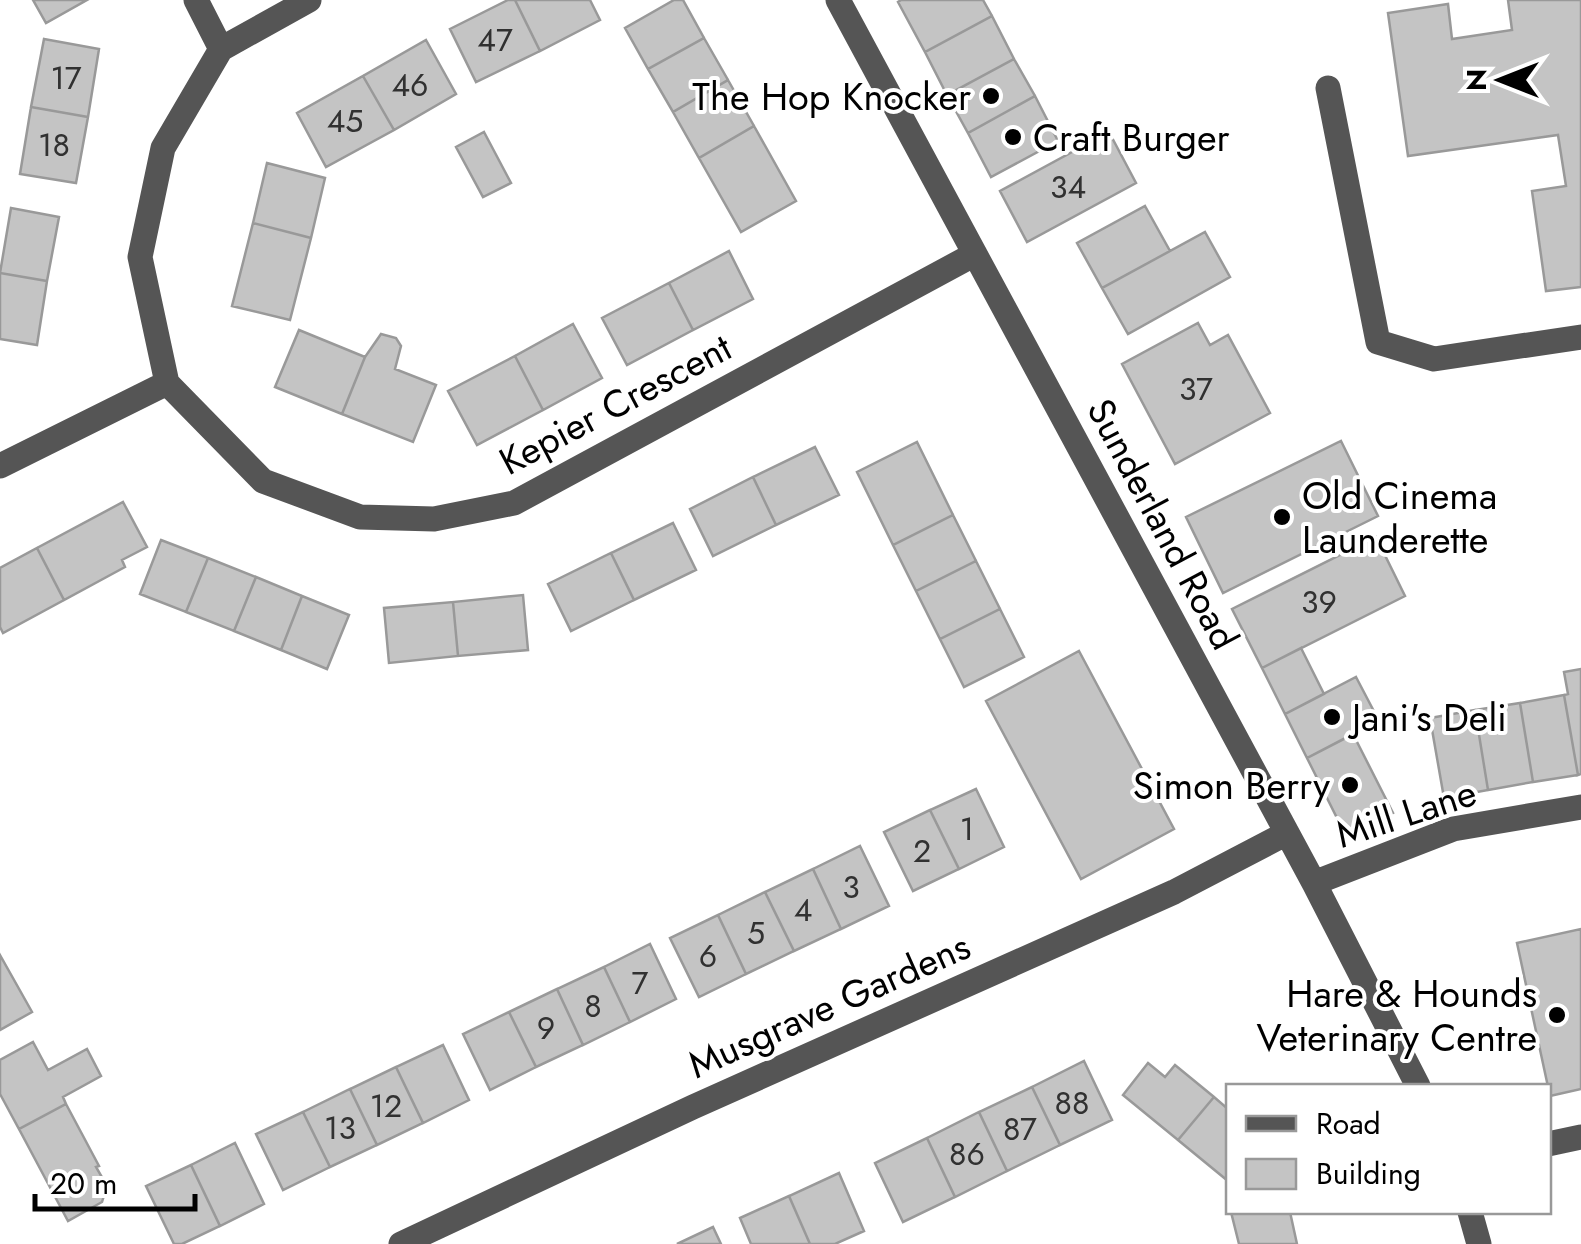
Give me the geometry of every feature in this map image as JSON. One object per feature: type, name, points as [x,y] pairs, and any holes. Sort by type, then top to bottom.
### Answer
[{"type":"street","points":[[196,0],[220,49]]},
{"type":"street","points":[[0,466],[167,382],[140,256],[163,148],[220,49],[309,0]]},
{"type":"street","name":"Sunderland Road","points":[[838,0],[1287,833],[1417,1084]]},
{"type":"street","points":[[1328,88],[1378,342],[1434,359],[1581,337]]},
{"type":"street","name":"Kepier Crescent","points":[[167,382],[263,480],[360,517],[434,520],[514,504],[975,254]]},
{"type":"street","name":"Mill Lane","points":[[1314,884],[1453,829],[1581,807]]},
{"type":"street","name":"Musgrave Gardens","points":[[401,1244],[693,1107],[1174,892],[1287,833]]},
{"type":"street","points":[[1551,1143],[1581,1137]]},
{"type":"street","points":[[1471,1214],[1479,1244]]},
{"type":"building","points":[[33,0],[87,0],[46,23]]},
{"type":"building","points":[[515,0],[540,51],[476,82],[450,29]]},
{"type":"building","points":[[515,0],[590,0],[600,20],[540,51]]},
{"type":"building","points":[[674,0],[683,0],[704,38],[648,69],[625,28]]},
{"type":"building","points":[[983,0],[992,16],[925,52],[898,2]]},
{"type":"building","points":[[1508,0],[1581,0],[1581,287],[1546,291],[1532,191],[1566,186],[1558,135],[1408,156],[1388,13],[1448,4],[1452,39],[1512,30]]},
{"type":"building","points":[[992,16],[1014,59],[947,95],[925,52]]},
{"type":"building","points":[[704,38],[728,80],[673,112],[648,69]]},
{"type":"building","points":[[44,39],[99,49],[88,117],[31,107]]},
{"type":"building","points":[[426,40],[456,94],[394,130],[363,76]]},
{"type":"building","name":"The Hop Knocker","points":[[1014,59],[1035,96],[968,133],[947,95]]},
{"type":"building","points":[[363,76],[394,130],[326,167],[297,113]]},
{"type":"building","points":[[728,80],[754,126],[699,158],[673,112]]},
{"type":"building","name":"Craft Burger","points":[[1035,96],[1058,141],[991,177],[968,133]]},
{"type":"building","points":[[31,107],[88,117],[76,183],[20,174]]},
{"type":"building","points":[[754,126],[796,201],[741,232],[699,158]]},
{"type":"building","points":[[484,132],[511,183],[483,197],[456,147]]},
{"type":"building","points":[[1109,132],[1136,183],[1027,242],[1000,191]]},
{"type":"building","points":[[267,163],[325,178],[311,238],[253,223]]},
{"type":"building","points":[[1145,206],[1170,251],[1102,288],[1077,243]]},
{"type":"building","points":[[11,208],[59,217],[47,281],[0,273]]},
{"type":"building","points":[[253,223],[311,238],[290,320],[232,306]]},
{"type":"building","points":[[1205,232],[1230,277],[1128,334],[1102,288]]},
{"type":"building","points":[[729,251],[753,299],[693,330],[669,283]]},
{"type":"building","points":[[0,273],[47,281],[37,345],[0,339]]},
{"type":"building","points":[[669,283],[693,330],[627,365],[602,318]]},
{"type":"building","points":[[1198,323],[1210,345],[1228,335],[1270,413],[1175,464],[1122,364]]},
{"type":"building","points":[[573,324],[602,378],[543,410],[515,356]]},
{"type":"building","points":[[299,330],[365,357],[342,414],[275,387]]},
{"type":"building","points":[[381,334],[396,338],[401,346],[395,369],[436,385],[413,442],[342,414],[365,357]]},
{"type":"building","points":[[515,356],[543,410],[477,445],[448,391]]},
{"type":"building","name":"Old Cinema Launderette","points":[[1341,441],[1378,516],[1223,593],[1186,517]]},
{"type":"building","points":[[917,442],[953,515],[893,545],[857,472]]},
{"type":"building","points":[[815,447],[839,495],[776,525],[753,477]]},
{"type":"building","points":[[753,477],[776,525],[713,556],[690,509]]},
{"type":"building","points":[[123,502],[147,547],[122,560],[125,567],[64,600],[37,548]]},
{"type":"building","points":[[953,515],[976,561],[916,591],[893,545]]},
{"type":"building","points":[[673,523],[696,570],[634,600],[611,553]]},
{"type":"building","points":[[1376,537],[1405,596],[1262,668],[1232,609]]},
{"type":"building","points":[[161,540],[208,558],[186,612],[140,594]]},
{"type":"building","points":[[37,548],[64,600],[3,633],[0,568]]},
{"type":"building","points":[[611,553],[634,600],[571,631],[548,584]]},
{"type":"building","points":[[208,558],[256,577],[234,631],[186,612]]},
{"type":"building","points":[[976,561],[1000,609],[940,639],[916,591]]},
{"type":"building","points":[[256,577],[302,596],[281,650],[234,631]]},
{"type":"building","points":[[523,595],[528,650],[458,656],[453,602]]},
{"type":"building","points":[[302,596],[349,615],[327,669],[281,650]]},
{"type":"building","points":[[453,602],[458,656],[389,663],[384,608]]},
{"type":"building","points":[[1000,609],[1024,657],[964,687],[940,639]]},
{"type":"building","points":[[1301,648],[1324,694],[1285,714],[1262,668]]},
{"type":"building","points":[[1079,651],[1174,829],[1081,879],[986,701]]},
{"type":"building","points":[[1581,669],[1578,775],[1564,695],[1568,694],[1564,672]]},
{"type":"building","name":"Jani's Deli","points":[[1356,677],[1379,721],[1307,758],[1285,714]]},
{"type":"building","points":[[1564,695],[1578,775],[1533,782],[1520,703]]},
{"type":"building","points":[[1520,703],[1533,782],[1488,790],[1475,710]]},
{"type":"building","points":[[1475,710],[1488,790],[1444,798],[1430,718]]},
{"type":"building","name":"Simon Berry","points":[[1353,734],[1393,813],[1346,836],[1307,758]]},
{"type":"building","points":[[976,789],[1004,847],[959,869],[930,810]]},
{"type":"building","points":[[930,810],[959,869],[913,891],[884,832]]},
{"type":"building","points":[[860,846],[889,906],[841,929],[813,869]]},
{"type":"building","points":[[813,869],[841,929],[794,951],[765,892]]},
{"type":"building","points":[[765,892],[794,951],[746,974],[718,915]]},
{"type":"building","points":[[718,915],[746,974],[699,997],[670,938]]},
{"type":"building","name":"Hare & Hounds Veterinary Centre","points":[[1581,929],[1581,1089],[1551,1096],[1517,943]]},
{"type":"building","points":[[650,944],[676,999],[630,1022],[604,967]]},
{"type":"building","points":[[0,955],[32,1012],[0,1030]]},
{"type":"building","points":[[604,967],[630,1022],[583,1045],[557,989]]},
{"type":"building","points":[[557,989],[583,1045],[536,1067],[509,1012]]},
{"type":"building","points":[[509,1012],[536,1067],[490,1090],[463,1034]]},
{"type":"building","points":[[33,1042],[48,1070],[87,1049],[101,1076],[63,1097],[66,1104],[19,1129],[0,1094],[0,1060]]},
{"type":"building","points":[[443,1045],[469,1100],[423,1123],[396,1067]]},
{"type":"building","points":[[1084,1061],[1112,1120],[1060,1145],[1032,1087]]},
{"type":"building","points":[[1148,1063],[1165,1077],[1175,1065],[1214,1097],[1178,1140],[1123,1095]]},
{"type":"building","points":[[396,1067],[423,1123],[377,1145],[350,1089]]},
{"type":"building","points":[[1032,1087],[1060,1145],[1007,1171],[979,1112]]},
{"type":"building","points":[[350,1089],[377,1145],[330,1167],[303,1112]]},
{"type":"building","points":[[1214,1097],[1226,1107],[1226,1179],[1178,1140]]},
{"type":"building","points":[[66,1104],[107,1186],[102,1202],[68,1221],[19,1129]]},
{"type":"building","points":[[303,1112],[330,1167],[283,1190],[256,1134]]},
{"type":"building","points":[[979,1112],[1007,1171],[955,1197],[927,1138]]},
{"type":"building","points":[[927,1138],[955,1197],[903,1222],[875,1163]]},
{"type":"building","points":[[235,1143],[264,1204],[220,1226],[191,1165]]},
{"type":"building","points":[[191,1165],[220,1226],[174,1244],[146,1186]]},
{"type":"building","points":[[839,1173],[864,1231],[835,1244],[810,1244],[789,1196]]},
{"type":"building","points":[[789,1196],[810,1244],[751,1244],[740,1218]]},
{"type":"building","points":[[1232,1214],[1290,1214],[1297,1244],[1239,1244]]},
{"type":"building","points":[[713,1227],[721,1244],[677,1244]]},
{"type":"place","name":"The Hop Knocker","points":[[991,96]]},
{"type":"place","name":"Craft Burger","points":[[1013,137]]},
{"type":"place","name":"Old Cinema Launderette","points":[[1282,517]]},
{"type":"place","name":"Jani's Deli","points":[[1332,717]]},
{"type":"place","name":"Simon Berry","points":[[1350,785]]},
{"type":"place","name":"Hare & Hounds Veterinary Centre","points":[[1557,1015]]}]
